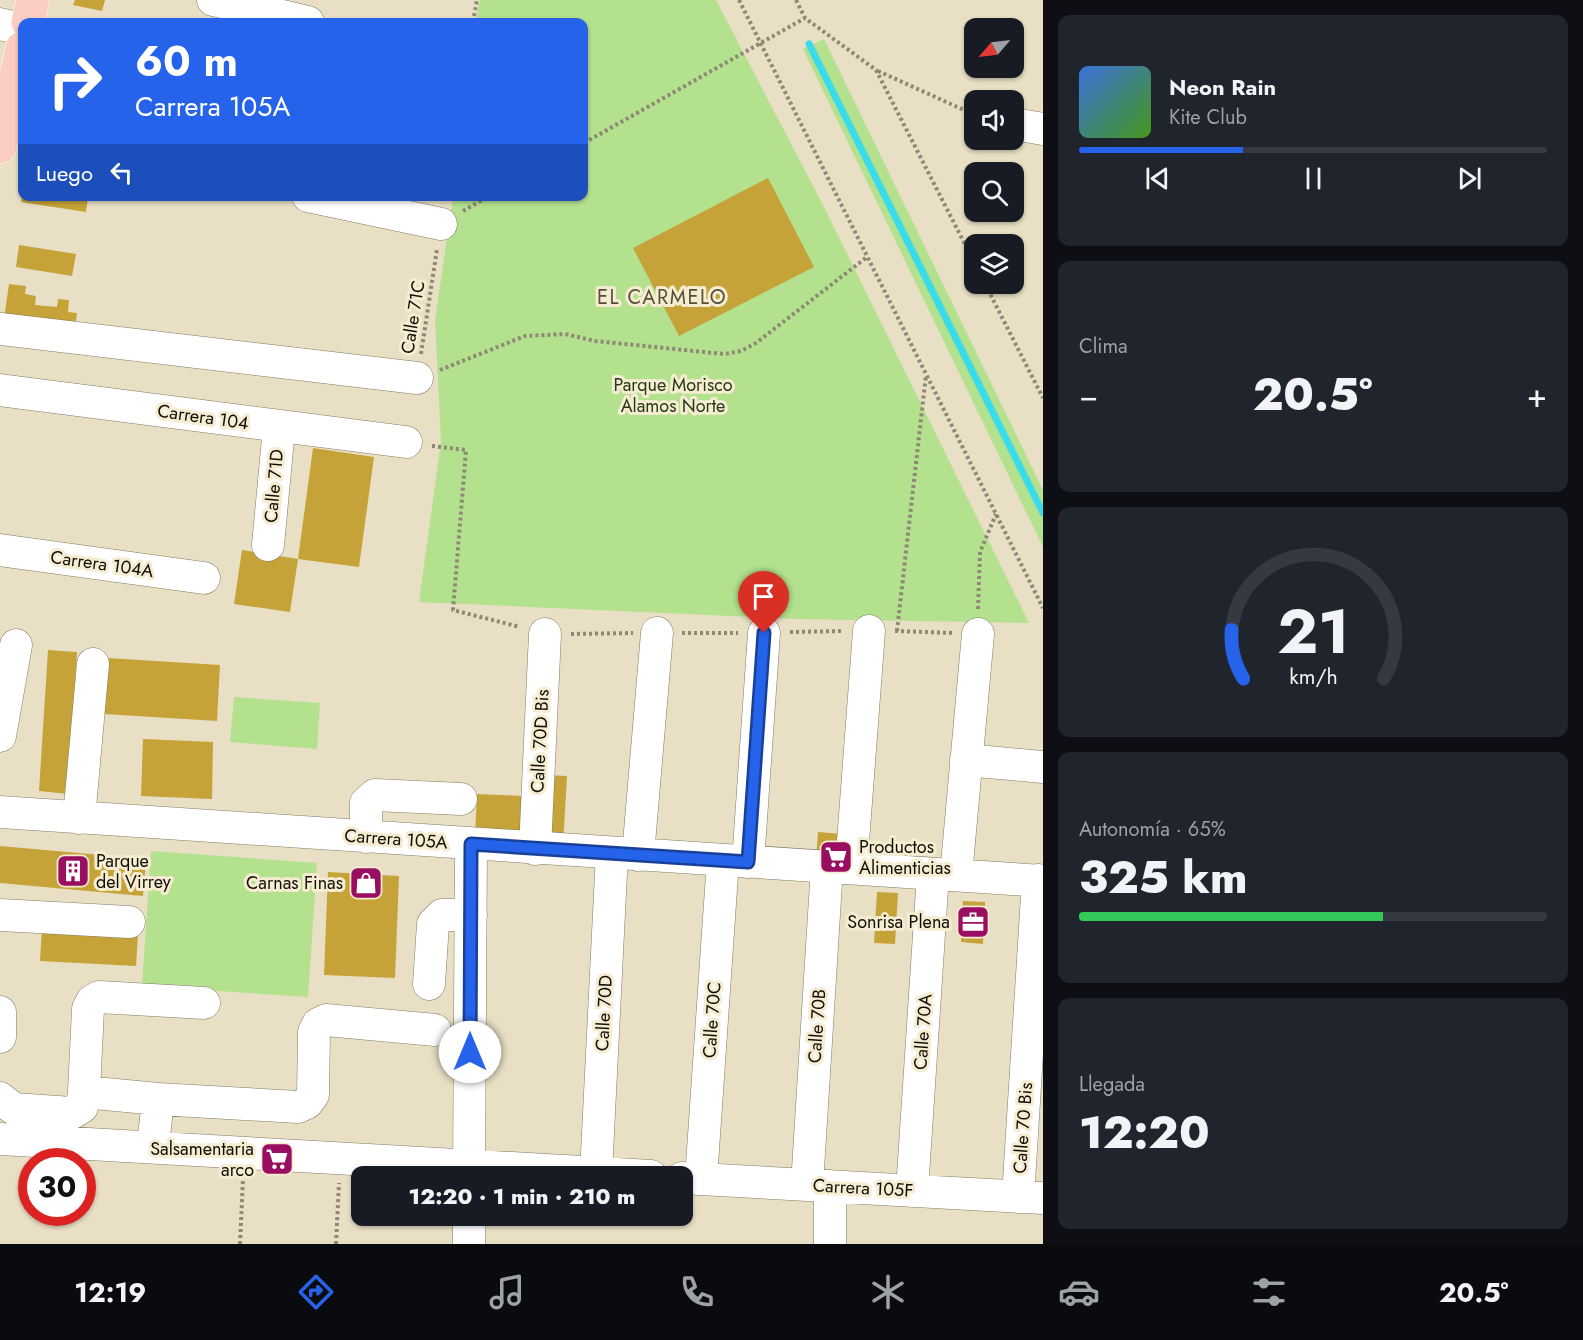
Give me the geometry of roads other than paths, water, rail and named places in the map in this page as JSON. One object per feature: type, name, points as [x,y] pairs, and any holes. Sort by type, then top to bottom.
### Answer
[{"type":"main road","points":[[29,18],[33,0]]},
{"type":"main road","points":[[8,140],[18,74]]},
{"type":"street","points":[[213,0],[291,18]]},
{"type":"street","points":[[0,24],[18,29]]},
{"type":"street","points":[[1024,126],[1043,129]]},
{"type":"street","points":[[332,201],[441,224]]},
{"type":"street","points":[[0,329],[417,378]]},
{"type":"street","name":"Carrera 104","points":[[0,390],[279,428],[406,442]]},
{"type":"street","name":"Calle 71D","points":[[268,545],[279,428]]},
{"type":"street","name":"Carrera 104A","points":[[0,549],[204,578]]},
{"type":"street","name":"Calle 70B","points":[[830,1244],[818,1186],[839,868],[883,631]]},
{"type":"street","name":"Calle 70D","points":[[597,1166],[625,854],[657,633]]},
{"type":"street","name":"Calle 70C","points":[[693,1171],[764,633]]},
{"type":"street","name":"Calle 70D Bis","points":[[536,849],[545,634]]},
{"type":"street","name":"Calle 70A","points":[[912,1191],[945,874],[966,760],[978,634]]},
{"type":"street","points":[[0,736],[16,645]]},
{"type":"street","points":[[79,818],[93,664]]},
{"type":"street","points":[[966,760],[1043,767]]},
{"type":"street","points":[[366,837],[366,803],[375,795],[461,799]]},
{"type":"street","name":"Carrera 105A","points":[[0,812],[536,849],[1040,880]]},
{"type":"street","points":[[469,1166],[471,844]]},
{"type":"street","name":"Calle 70 Bis","points":[[1031,1198],[1040,880]]},
{"type":"street","points":[[0,915],[129,922]]},
{"type":"street","points":[[429,984],[433,924],[442,915],[471,915]]},
{"type":"street","points":[[0,1098],[14,1109],[72,1113],[82,1107],[88,1009],[92,1001],[99,997],[204,1003]]},
{"type":"street","points":[[0,1012],[0,1037]]},
{"type":"street","points":[[84,1092],[158,1099],[298,1107],[307,1103],[313,1095],[314,1032],[318,1024],[326,1020],[435,1030]]},
{"type":"street","points":[[153,1148],[158,1099]]},
{"type":"street","points":[[0,1139],[341,1158],[420,1166]]},
{"type":"street","name":"Carrera 105F","points":[[693,1178],[1031,1198]]},
{"type":"street","points":[[469,1226],[469,1244]]},
{"type":"waterway","points":[[809,44],[1043,513]]},
{"type":"place","name":"Productos Alimenticias","points":[[836,857]]},
{"type":"place","name":"Parque del Virrey","points":[[73,871]]},
{"type":"place","name":"Carnas Finas","points":[[366,883]]},
{"type":"place","name":"Sonrisa Plena","points":[[973,922]]},
{"type":"place","name":"Salsamentaria arco","points":[[277,1159]]},
{"type":"district","name":"EL CARMELO","points":[[662,297]]},
{"type":"park label","name":"Parque Morisco Alamos Norte","points":[[673,395]]}]
